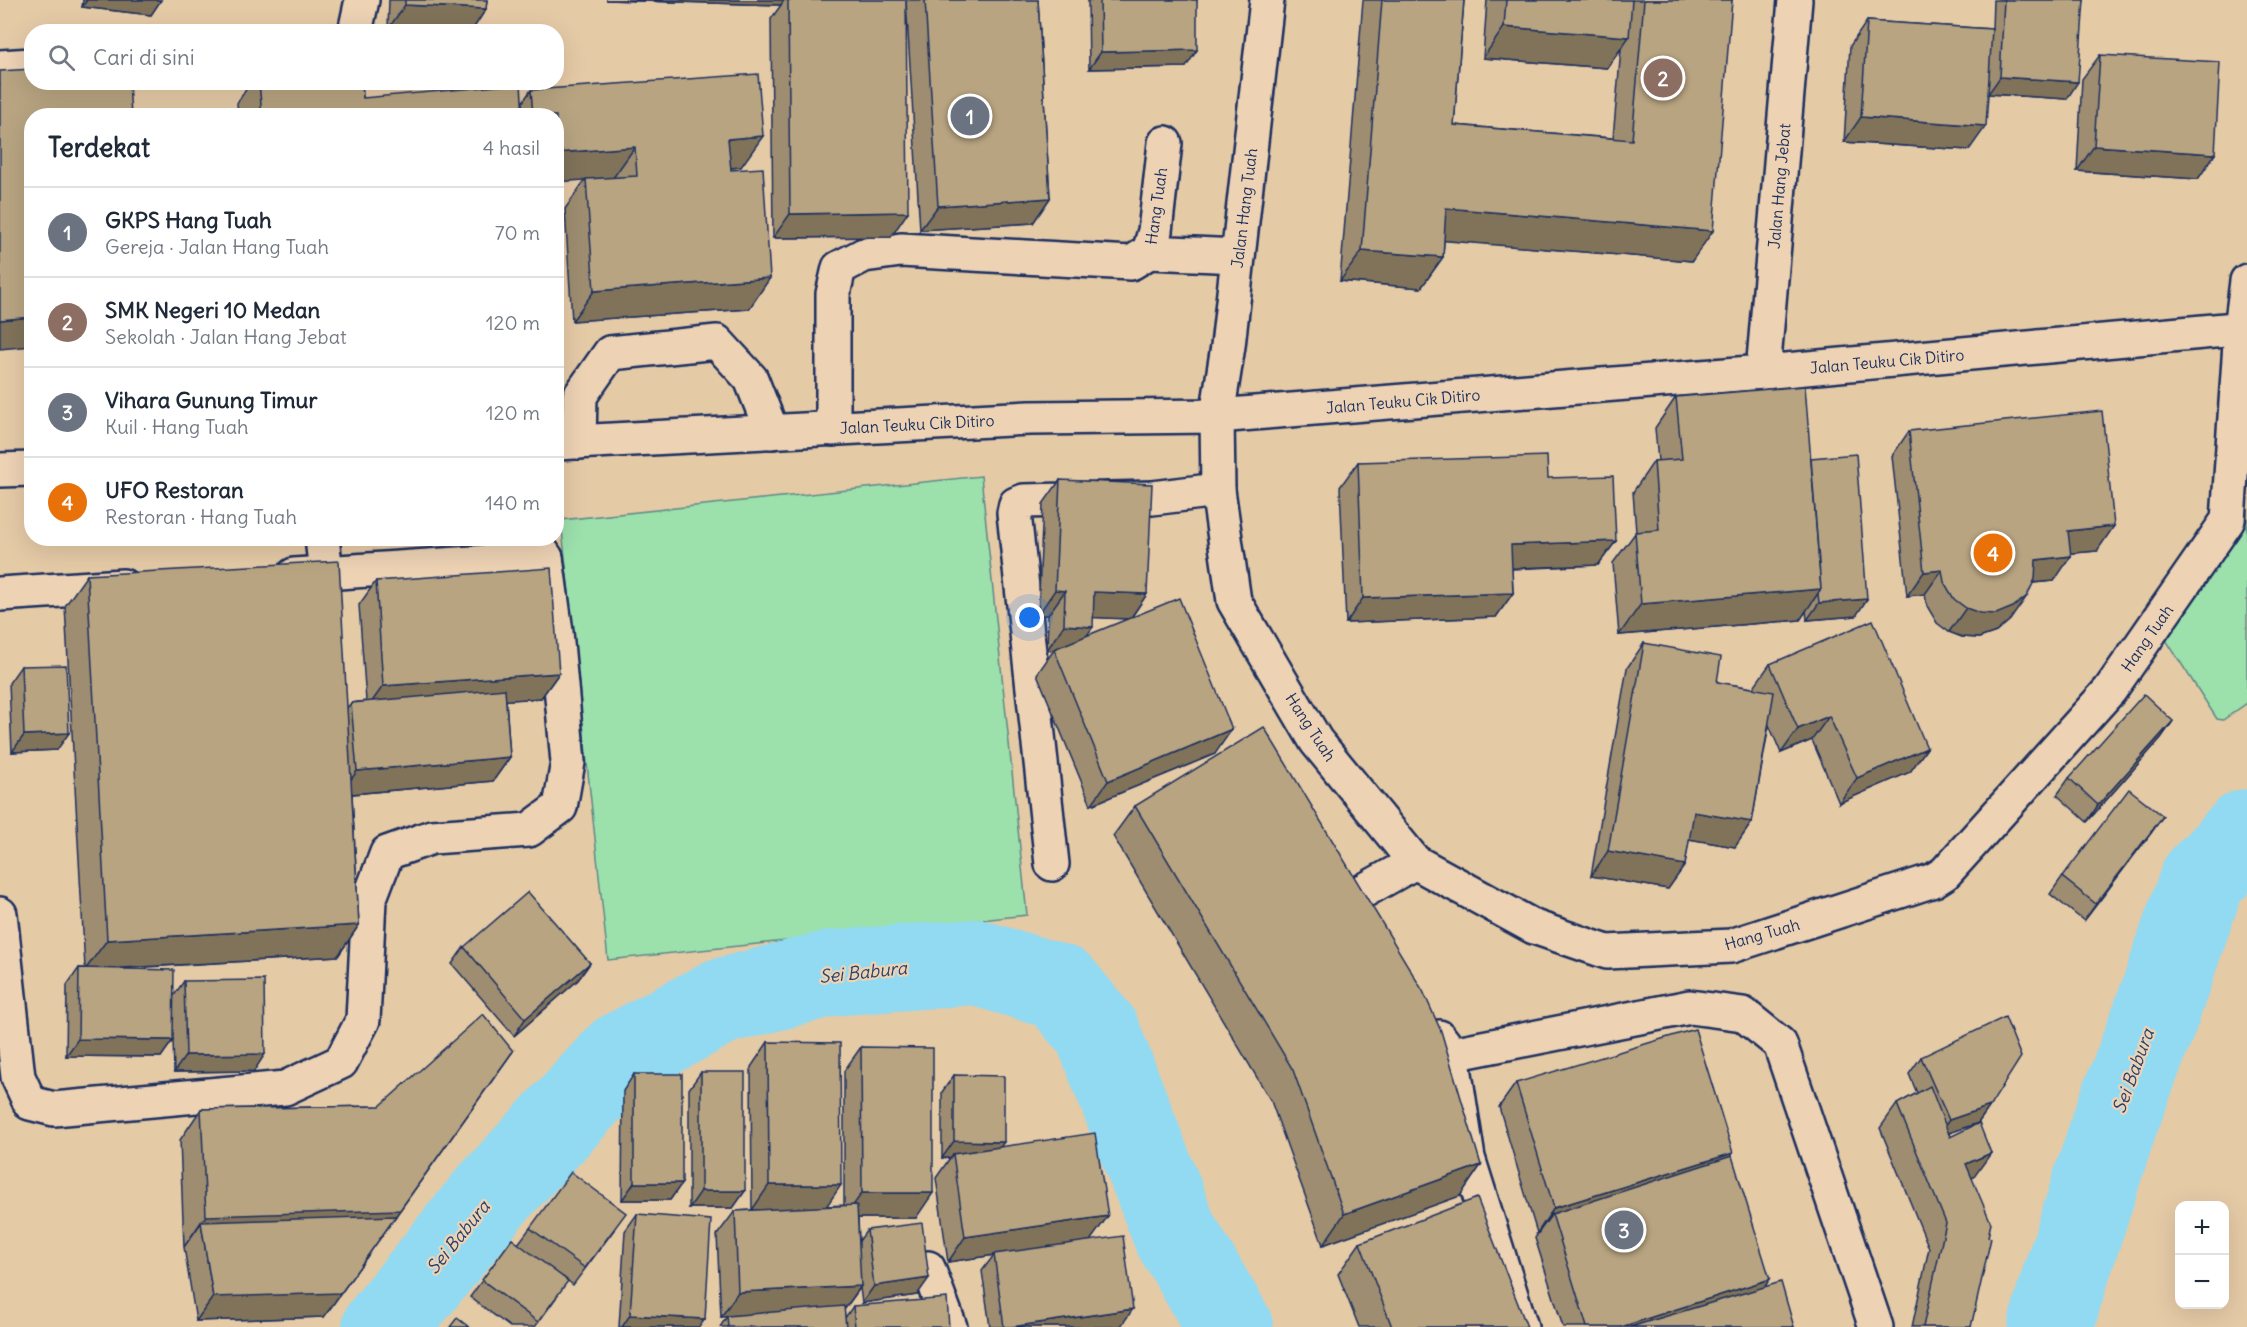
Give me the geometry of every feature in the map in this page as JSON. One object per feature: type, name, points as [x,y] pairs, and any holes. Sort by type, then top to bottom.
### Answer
[{"type":"street","points":[[357,24],[362,0]]},
{"type":"street","name":"Jalan Hang Tuah","points":[[1217,416],[1267,0]]},
{"type":"street","name":"Jalan Hang Jebat","points":[[1763,372],[1795,0]]},
{"type":"street","points":[[0,67],[24,66]]},
{"type":"street","name":"Hang Tuah","points":[[1165,143],[1155,231],[1149,252],[1238,256]]},
{"type":"street","points":[[832,429],[832,294],[839,268],[864,255],[901,250],[1131,263],[1149,252]]},
{"type":"street","name":"Hang Tuah","points":[[1217,416],[1218,490],[1234,601],[1316,741],[1415,862],[1534,927],[1607,952],[1731,946],[1934,880],[1945,873],[2110,690],[2222,530],[2230,510],[2247,281]]},
{"type":"street","name":"Jalan Teuku Cik Ditiro","points":[[568,442],[1029,418],[1217,416],[1763,372],[2244,328]]},
{"type":"street","points":[[568,442],[580,396],[610,353],[717,342],[751,380],[772,432]]},
{"type":"street","points":[[0,470],[24,469]]},
{"type":"street","points":[[1052,864],[1014,513],[1016,504],[1024,501],[1152,498],[1218,490]]},
{"type":"street","points":[[323,546],[326,573]]},
{"type":"street","points":[[0,914],[18,1077],[30,1103],[54,1109],[285,1088],[341,1062],[363,1020],[369,900],[387,853],[432,837],[529,830],[560,807],[568,762],[556,632],[540,548],[326,573],[268,577]]},
{"type":"street","points":[[0,594],[151,584]]},
{"type":"street","points":[[1374,951],[1352,923],[1351,898],[1415,862]]},
{"type":"street","points":[[1452,1054],[1690,1006],[1743,1014],[1780,1044],[1875,1327]]},
{"type":"street","points":[[1424,1016],[1452,1054],[1468,1158],[1521,1327]]},
{"type":"street","points":[[928,1268],[950,1327]]},
{"type":"green space","points":[[2247,474],[2247,703],[2223,720],[2217,719],[2166,640]]},
{"type":"green space","points":[[981,476],[1027,915],[608,960],[564,546],[564,520]]},
{"type":"building","points":[[405,0],[487,0],[486,9],[405,5]]},
{"type":"building","points":[[788,0],[906,0],[908,212],[790,214]]},
{"type":"building","points":[[925,0],[1038,0],[1050,198],[938,206]]},
{"type":"building","points":[[1100,0],[1197,0],[1197,50],[1101,52]]},
{"type":"building","points":[[1382,0],[1464,0],[1454,125],[1632,140],[1644,0],[1732,0],[1713,231],[1446,208],[1443,257],[1362,251]]},
{"type":"building","points":[[1506,0],[1632,0],[1629,37],[1504,27]]},
{"type":"building","points":[[2004,0],[2084,0],[2078,82],[2000,77]]},
{"type":"building","points":[[1867,21],[1992,29],[1986,126],[1861,117]]},
{"type":"building","points":[[2100,55],[2220,62],[2215,154],[2094,146]]},
{"type":"building","points":[[24,70],[24,90],[129,90],[131,108],[24,108],[24,318],[0,320],[0,71]]},
{"type":"building","points":[[758,74],[763,136],[728,139],[731,170],[763,168],[770,278],[594,291],[586,179],[637,176],[635,147],[564,152],[564,108],[532,108],[531,90],[564,90],[564,88]]},
{"type":"building","points":[[260,90],[362,90],[363,98],[453,90],[521,90],[522,108],[261,108]]},
{"type":"building","points":[[1805,386],[1821,589],[1641,604],[1635,532],[1659,530],[1654,461],[1682,459],[1676,397]]},
{"type":"building","points":[[2102,411],[2114,526],[2068,531],[2071,556],[2036,560],[2035,579],[2027,596],[2013,607],[1996,614],[1980,613],[1966,608],[1954,599],[1944,582],[1942,570],[1924,572],[1909,431]]},
{"type":"building","points":[[1856,454],[1867,599],[1819,603],[1818,594],[1821,589],[1811,458]]},
{"type":"building","points":[[1547,456],[1548,478],[1613,476],[1616,541],[1511,545],[1513,593],[1363,598],[1358,462]]},
{"type":"building","points":[[1060,480],[1152,484],[1147,594],[1094,592],[1093,627],[1064,625],[1065,591],[1055,590]]},
{"type":"building","points":[[339,561],[359,925],[107,940],[87,575]]},
{"type":"building","points":[[551,568],[559,673],[383,686],[376,581]]},
{"type":"building","points":[[1179,598],[1232,729],[1108,781],[1054,649]]},
{"type":"building","points":[[1873,620],[1927,748],[1857,778],[1829,716],[1798,729],[1770,664]]},
{"type":"building","points":[[1644,643],[1721,657],[1717,682],[1774,692],[1752,822],[1694,812],[1685,865],[1608,851]]},
{"type":"building","points":[[66,665],[69,733],[24,735],[21,666]]},
{"type":"building","points":[[505,689],[510,757],[357,771],[351,703]]},
{"type":"building","points":[[2144,694],[2173,721],[2098,805],[2069,778]]},
{"type":"building","points":[[1264,727],[1423,991],[1441,1031],[1481,1165],[1344,1214],[1293,1070],[1135,806]]},
{"type":"building","points":[[2129,789],[2163,816],[2096,904],[2062,877]]},
{"type":"building","points":[[528,892],[590,963],[525,1019],[464,947]]},
{"type":"building","points":[[79,968],[174,970],[173,1040],[78,1039]]},
{"type":"building","points":[[264,980],[265,1054],[186,1055],[184,981]]},
{"type":"building","points":[[483,1014],[513,1051],[400,1210],[206,1216],[201,1109],[380,1106]]},
{"type":"building","points":[[2005,1017],[2021,1057],[1990,1106],[1949,1120],[1921,1057]]},
{"type":"building","points":[[1695,1029],[1733,1153],[1554,1208],[1516,1083]]},
{"type":"building","points":[[768,1042],[840,1043],[841,1185],[769,1185]]},
{"type":"building","points":[[861,1047],[933,1048],[933,1193],[862,1193]]},
{"type":"building","points":[[701,1072],[745,1072],[745,1191],[701,1191]]},
{"type":"building","points":[[634,1074],[682,1074],[682,1183],[634,1183]]},
{"type":"building","points":[[954,1075],[1004,1076],[1004,1142],[954,1141]]},
{"type":"building","points":[[1930,1086],[1950,1137],[1979,1123],[1991,1153],[1966,1164],[1991,1223],[1988,1237],[1991,1238],[1971,1327],[1923,1327],[1946,1223],[1897,1104]]},
{"type":"building","points":[[1095,1133],[1108,1216],[965,1237],[953,1154]]},
{"type":"building","points":[[1732,1156],[1770,1279],[1621,1327],[1587,1327],[1552,1214]]},
{"type":"building","points":[[571,1172],[626,1213],[585,1268],[530,1228]]},
{"type":"building","points":[[1477,1198],[1527,1327],[1392,1327],[1360,1243]]},
{"type":"building","points":[[857,1205],[861,1286],[738,1292],[735,1211]]},
{"type":"building","points":[[637,1214],[711,1220],[705,1319],[630,1315]]},
{"type":"building","points":[[396,1216],[341,1293],[213,1297],[201,1222]]},
{"type":"building","points":[[922,1223],[929,1278],[874,1286],[867,1230]]},
{"type":"building","points":[[1123,1236],[1133,1309],[1004,1327],[994,1254]]},
{"type":"building","points":[[512,1239],[568,1281],[538,1322],[482,1280]]},
{"type":"building","points":[[1781,1282],[1794,1327],[1630,1327]]},
{"type":"building","points":[[947,1298],[949,1327],[855,1327],[853,1306]]},
{"type":"building","points":[[844,1306],[846,1327],[728,1327],[727,1316]]},
{"type":"building","points":[[457,1318],[469,1327],[450,1327]]},
{"type":"waterway","name":"Sei Babura","points":[[2051,1327],[2114,1125],[2155,1017],[2202,880],[2247,832]]},
{"type":"waterway","name":"Sei Babura","points":[[385,1327],[489,1198],[621,1055],[722,1001],[832,973],[975,962],[1061,988],[1097,1032],[1175,1233],[1230,1327]]},
{"type":"place","name":"SMK Negeri 10 Medan","points":[[1663,78]]},
{"type":"place","name":"GKPS Hang Tuah","points":[[970,116]]},
{"type":"place","name":"UFO Restoran","points":[[1993,553]]},
{"type":"place","name":"Vihara Gunung Timur","points":[[1624,1230]]}]
